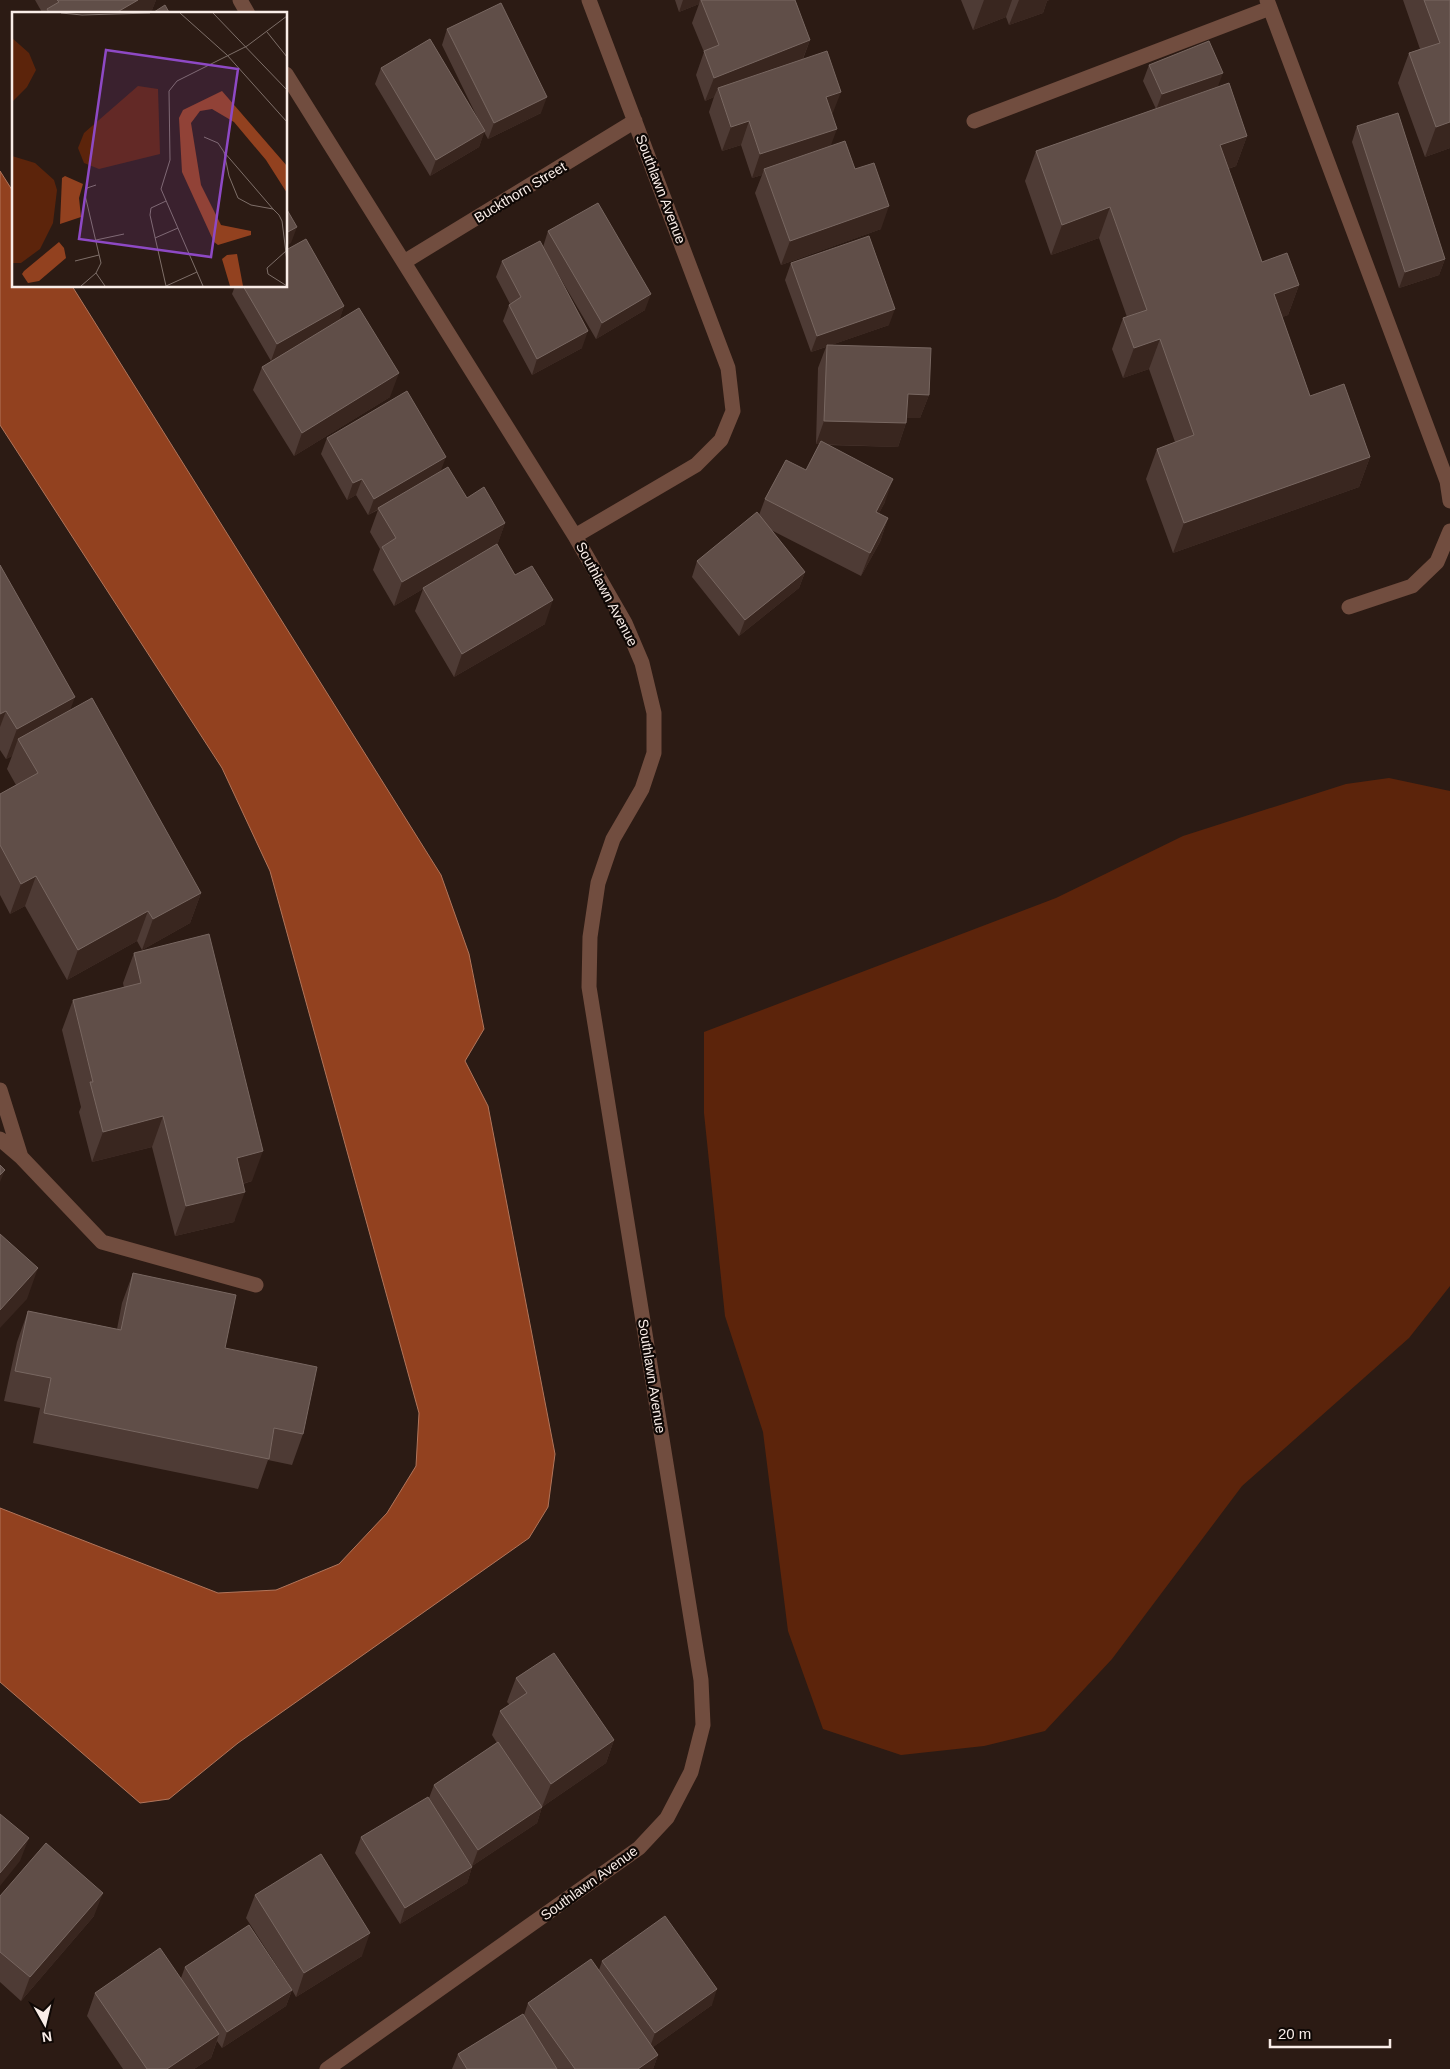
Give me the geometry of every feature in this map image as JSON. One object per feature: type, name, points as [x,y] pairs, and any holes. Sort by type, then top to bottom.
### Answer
[{"type":"street","points":[[240,0],[247,12]]},
{"type":"street","name":"Southlawn Avenue","points":[[575,536],[696,465],[721,440],[733,411],[728,368],[589,0]]},
{"type":"street","points":[[974,121],[1268,4],[1447,481],[1450,501]]},
{"type":"street","name":"Southlawn Avenue","points":[[288,77],[575,536],[625,623],[642,663],[654,713],[654,753],[642,789],[613,839],[598,883],[590,937],[589,987],[702,1680],[703,1725],[691,1772],[667,1818],[639,1848],[327,2069]]},
{"type":"street","name":"Buckthorn Street","points":[[404,262],[635,122]]},
{"type":"street","points":[[1349,608],[1412,586],[1437,562],[1450,531]]},
{"type":"street","points":[[0,1090],[21,1157]]},
{"type":"street","points":[[0,1139],[21,1157],[102,1242],[256,1285]]},
{"type":"shaded area","points":[[0,171],[12,190],[12,288],[73,288],[441,875],[469,954],[484,1029],[465,1061],[488,1106],[555,1454],[548,1507],[529,1538],[238,1743],[169,1799],[140,1803],[0,1682],[0,1508],[218,1593],[276,1590],[339,1564],[387,1513],[416,1466],[419,1413],[270,871],[222,768],[0,425]]},
{"type":"shaded area","points":[[1389,778],[1450,791],[1450,1286],[1409,1338],[1242,1486],[1112,1659],[1045,1731],[984,1746],[901,1755],[823,1729],[788,1631],[763,1432],[725,1316],[704,1113],[704,1032],[1056,898],[1183,836],[1346,784]]},
{"type":"building","points":[[57,0],[138,0],[117,12],[49,12],[47,9],[59,2]]},
{"type":"building","points":[[701,0],[795,0],[810,40],[714,78],[704,51],[719,45]]},
{"type":"building","points":[[1424,0],[1450,0],[1450,122],[1436,127],[1409,53],[1440,43]]},
{"type":"building","points":[[501,3],[547,97],[494,123],[447,29]]},
{"type":"building","points":[[165,5],[169,12],[154,12]]},
{"type":"building","points":[[430,39],[485,131],[436,160],[381,68]]},
{"type":"building","points":[[1209,41],[1223,73],[1162,94],[1149,65]]},
{"type":"building","points":[[827,51],[841,92],[826,97],[837,129],[760,154],[749,121],[731,127],[718,88]]},
{"type":"building","points":[[1229,83],[1247,136],[1220,145],[1262,262],[1287,253],[1299,285],[1274,294],[1310,396],[1344,384],[1370,457],[1184,523],[1157,449],[1194,435],[1160,339],[1134,348],[1123,318],[1147,310],[1110,207],[1062,225],[1036,151]]},
{"type":"building","points":[[1398,113],[1445,259],[1405,272],[1357,126]]},
{"type":"building","points":[[845,141],[855,169],[874,163],[889,206],[790,241],[764,169]]},
{"type":"building","points":[[598,203],[651,294],[602,323],[548,231]]},
{"type":"building","points":[[288,211],[297,227],[288,232]]},
{"type":"building","points":[[869,236],[895,309],[817,336],[791,263]]},
{"type":"building","points":[[306,239],[344,306],[277,344],[244,288],[288,288],[288,249]]},
{"type":"building","points":[[540,241],[588,331],[537,359],[509,305],[521,297],[502,261]]},
{"type":"building","points":[[359,308],[399,373],[302,433],[262,367]]},
{"type":"building","points":[[827,345],[931,348],[929,395],[908,394],[906,423],[824,421]]},
{"type":"building","points":[[407,391],[446,457],[374,499],[362,479],[353,483],[327,438]]},
{"type":"building","points":[[821,441],[893,479],[876,512],[888,518],[870,553],[765,499],[786,460],[806,470]]},
{"type":"building","points":[[448,467],[467,498],[484,487],[505,523],[402,582],[382,547],[396,538],[378,508]]},
{"type":"building","points":[[757,512],[805,572],[745,620],[697,561]]},
{"type":"building","points":[[497,544],[515,575],[532,566],[553,600],[462,654],[423,588]]},
{"type":"building","points":[[0,565],[75,697],[17,729],[6,711],[0,714]]},
{"type":"building","points":[[92,698],[201,893],[153,919],[148,911],[78,950],[36,876],[21,884],[0,845],[0,794],[38,773],[18,739]]},
{"type":"building","points":[[209,934],[263,1151],[237,1158],[245,1192],[186,1206],[163,1116],[103,1132],[90,1082],[93,1082],[73,1000],[141,983],[134,953]]},
{"type":"building","points":[[0,1165],[5,1170],[0,1175]]},
{"type":"building","points":[[0,1234],[38,1268],[0,1310]]},
{"type":"building","points":[[133,1273],[236,1295],[225,1348],[317,1367],[303,1434],[274,1428],[269,1459],[44,1413],[51,1378],[15,1371],[28,1311],[121,1330]]},
{"type":"building","points":[[554,1653],[614,1740],[551,1784],[500,1711],[527,1693],[516,1678]]},
{"type":"building","points":[[498,1742],[542,1807],[478,1850],[434,1785]]},
{"type":"building","points":[[428,1797],[472,1867],[405,1908],[361,1837]]},
{"type":"building","points":[[0,1814],[29,1838],[0,1873]]},
{"type":"building","points":[[46,1843],[103,1893],[30,1977],[0,1952],[0,1896]]},
{"type":"building","points":[[321,1854],[370,1933],[304,1973],[255,1895]]},
{"type":"building","points":[[665,1916],[717,1989],[655,2033],[602,1961]]},
{"type":"building","points":[[249,1925],[292,1990],[227,2032],[185,1967]]},
{"type":"building","points":[[160,1948],[219,2034],[167,2069],[147,2069],[95,1993]]},
{"type":"building","points":[[591,1959],[658,2055],[638,2069],[575,2069],[528,2003]]},
{"type":"building","points":[[523,2014],[557,2069],[467,2069],[458,2054]]}]
